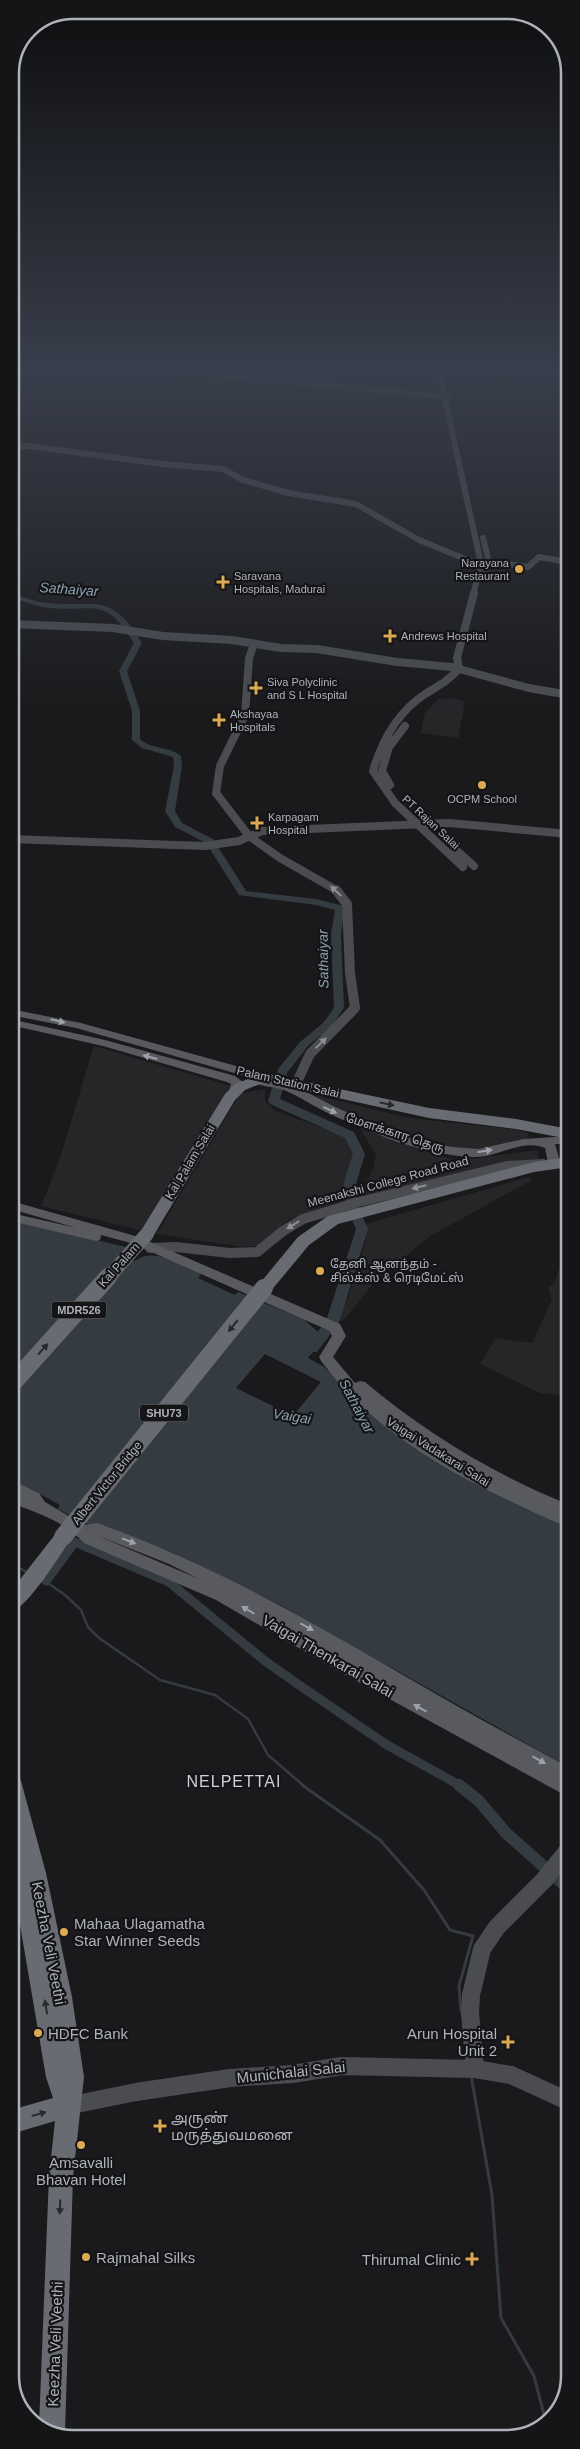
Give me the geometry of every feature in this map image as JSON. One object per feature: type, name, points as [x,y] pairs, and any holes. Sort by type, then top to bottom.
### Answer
[{"type":"highway","name":"Palam Station Salai","points":[[260,1079],[429,1114],[516,1124],[561,1132]]},
{"type":"highway","points":[[233,1085],[260,1079]]},
{"type":"highway","name":"Kal Palam Salai","points":[[148,1241],[233,1085]]},
{"type":"highway","name":"SHU73","points":[[343,1212],[534,1167],[561,1163]]},
{"type":"highway","name":"Albert Victor Bridge","points":[[19,1595],[264,1288],[305,1240],[322,1225],[343,1212]]},
{"type":"highway","name":"Kal Palam","points":[[19,1377],[148,1241]]},
{"type":"highway","name":"Keezha Veli Veethi","points":[[19,1812],[35,1873],[61,1997],[72,2077],[67,2106],[61,2176],[52,2426]]},
{"type":"highway","name":"Keezha Veli Veethi","points":[[19,1857],[58,2077],[67,2106]]},
{"type":"highway","name":"Munichalai Salai","points":[[19,2120],[67,2106]]},
{"type":"main road","name":"Palam Station Salai","points":[[19,1014],[77,1026],[260,1079]]},
{"type":"main road","name":"Palam Station Salai","points":[[19,1024],[105,1043],[233,1085]]},
{"type":"main road","name":"மேளக்கார தெரு","points":[[291,1084],[334,1112],[402,1137],[446,1150],[476,1153],[539,1141],[561,1140]]},
{"type":"main road","points":[[539,1141],[550,1146],[553,1158],[552,1165]]},
{"type":"main road","points":[[19,1207],[126,1238]]},
{"type":"main road","points":[[19,1219],[96,1237],[148,1241],[329,1325],[338,1336],[326,1356]]},
{"type":"main road","name":"Vaigai Vadakarai Salai","points":[[326,1356],[397,1415],[486,1474],[561,1508]]},
{"type":"main road","name":"Vaigai Vadakarai Salai","points":[[326,1356],[334,1370],[383,1419],[477,1480],[561,1517]]},
{"type":"main road","name":"Vaigai Thenkarai Salai","points":[[19,1490],[34,1497],[40,1507]]},
{"type":"main road","name":"Vaigai Thenkarai Salai","points":[[19,1502],[40,1507],[83,1531],[89,1539],[221,1595],[348,1668],[561,1785]]},
{"type":"main road","name":"Vaigai Thenkarai Salai","points":[[83,1531],[97,1528],[174,1559],[272,1608],[386,1672],[450,1711],[561,1772]]},
{"type":"street","points":[[248,481],[272,488],[356,504],[419,540],[468,560],[528,567],[539,557],[561,561]]},
{"type":"street","points":[[462,481],[485,563],[467,634],[462,669]]},
{"type":"street","points":[[19,624],[136,630],[163,636],[232,640],[317,650],[397,662],[462,669],[529,688],[561,694]]},
{"type":"street","points":[[254,644],[249,658],[249,681],[245,694],[245,715],[226,750],[220,766],[216,793],[249,836],[280,858],[315,876],[338,891],[347,904],[348,956],[355,1008],[310,1054],[291,1084]]},
{"type":"street","name":"PT Rajan Salai","points":[[462,669],[456,682],[425,700],[416,709],[397,734],[384,756],[382,771],[385,778],[421,824],[463,867]]},
{"type":"street","points":[[19,839],[204,846],[225,844],[262,831],[421,824],[462,824],[561,833]]},
{"type":"street","name":"PT Rajan Salai","points":[[421,824],[474,866]]},
{"type":"street","name":"Meenakshi College Road Road","points":[[148,1241],[176,1247],[230,1253],[257,1252],[283,1231],[303,1219],[343,1212]]},
{"type":"street","points":[[467,2070],[471,1995],[482,1949],[497,1927],[561,1859]]},
{"type":"street","name":"Munichalai Salai","points":[[67,2106],[145,2090],[230,2078],[292,2074],[342,2066],[467,2070],[511,2075],[561,2098]]},
{"type":"shaded area","points":[[454,698],[465,702],[458,738],[421,733],[425,713],[438,699]]},
{"type":"shaded area","points":[[94,1046],[231,1086],[147,1224],[160,1229],[240,1094],[265,1089],[265,1101],[276,1111],[347,1137],[355,1154],[345,1185],[344,1201],[290,1219],[257,1246],[236,1246],[156,1234],[41,1206],[59,1161]]},
{"type":"shaded area","points":[[303,1092],[409,1118],[518,1130],[528,1133],[529,1138],[491,1150],[452,1151],[352,1118]]},
{"type":"shaded area","points":[[360,1129],[457,1161],[537,1150],[539,1160],[358,1197],[373,1169],[376,1154]]},
{"type":"shaded area","points":[[529,1177],[532,1180],[432,1235],[378,1278],[343,1321],[337,1319],[347,1301],[365,1243],[367,1232],[365,1224]]},
{"type":"shaded area","points":[[561,1264],[561,1395],[540,1393],[480,1364],[496,1338],[532,1343],[552,1300],[548,1288],[555,1282]]},
{"type":"water","name":"Vaigai","points":[[19,1222],[126,1247],[120,1255],[135,1261],[151,1255],[168,1258],[201,1274],[198,1278],[235,1295],[238,1292],[303,1319],[325,1338],[308,1358],[323,1366],[381,1421],[477,1485],[561,1521],[561,1763],[280,1605],[171,1552],[97,1525],[93,1527],[58,1509],[60,1505],[31,1489],[19,1486]],"holes":[[[265,1354],[321,1382],[293,1416],[236,1388]]]},
{"type":"waterway","name":"Sathaiyar","points":[[19,598],[45,605],[103,606],[115,613],[132,633],[138,643],[123,671],[136,711],[136,740],[145,747],[177,756],[178,766],[170,811],[178,825],[210,841],[242,893],[316,902],[340,908],[336,934],[339,1008],[327,1025],[304,1044],[282,1072],[274,1101],[350,1135],[359,1154],[349,1185],[349,1199],[362,1229],[332,1323],[312,1348]]},
{"type":"waterway","points":[[46,1581],[75,1542],[169,1582],[265,1661],[302,1687],[387,1745],[461,1786]]},
{"type":"waterway","points":[[19,1568],[28,1573]]},
{"type":"waterway","points":[[42,1579],[65,1595],[81,1610],[88,1627],[99,1638],[160,1680],[215,1695],[248,1719],[268,1755],[304,1786]]},
{"type":"waterway","points":[[302,1785],[380,1840],[424,1890],[450,1930],[473,1936],[459,1986],[461,2011]]},
{"type":"waterway","points":[[459,1785],[479,1801],[506,1833],[561,1882]]},
{"type":"waterway","points":[[471,2075],[492,2195],[501,2318],[534,2376],[544,2416]]},
{"type":"place","name":"Narayana Restaurant","points":[[519,569]]},
{"type":"place","name":"Saravana Hospitals, Madurai","points":[[223,582]]},
{"type":"place","name":"Andrews Hospital","points":[[390,636]]},
{"type":"place","name":"Siva Polyclinic and S L Hospital","points":[[256,688]]},
{"type":"place","name":"Akshayaa Hospitals","points":[[219,720]]},
{"type":"place","name":"OCPM School","points":[[482,785]]},
{"type":"place","name":"Karpagam Hospital","points":[[257,823]]},
{"type":"place","name":"தேனி ஆனந்தம் - சில்க்ஸ் & ரெடிமேட்ஸ்","points":[[320,1271]]},
{"type":"place","name":"Mahaa Ulagamatha Star Winner Seeds","points":[[64,1932]]},
{"type":"place","name":"HDFC Bank","points":[[38,2033]]},
{"type":"place","name":"Arun Hospital Unit 2","points":[[508,2042]]},
{"type":"place","name":"அருண் மருத்துவமனை","points":[[160,2126]]},
{"type":"place","name":"Amsavalli Bhavan Hotel","points":[[81,2145]]},
{"type":"place","name":"Rajmahal Silks","points":[[86,2257]]},
{"type":"place","name":"Thirumal Clinic","points":[[472,2259]]},
{"type":"district","name":"NELPETTAI","points":[[234,1781]]}]
